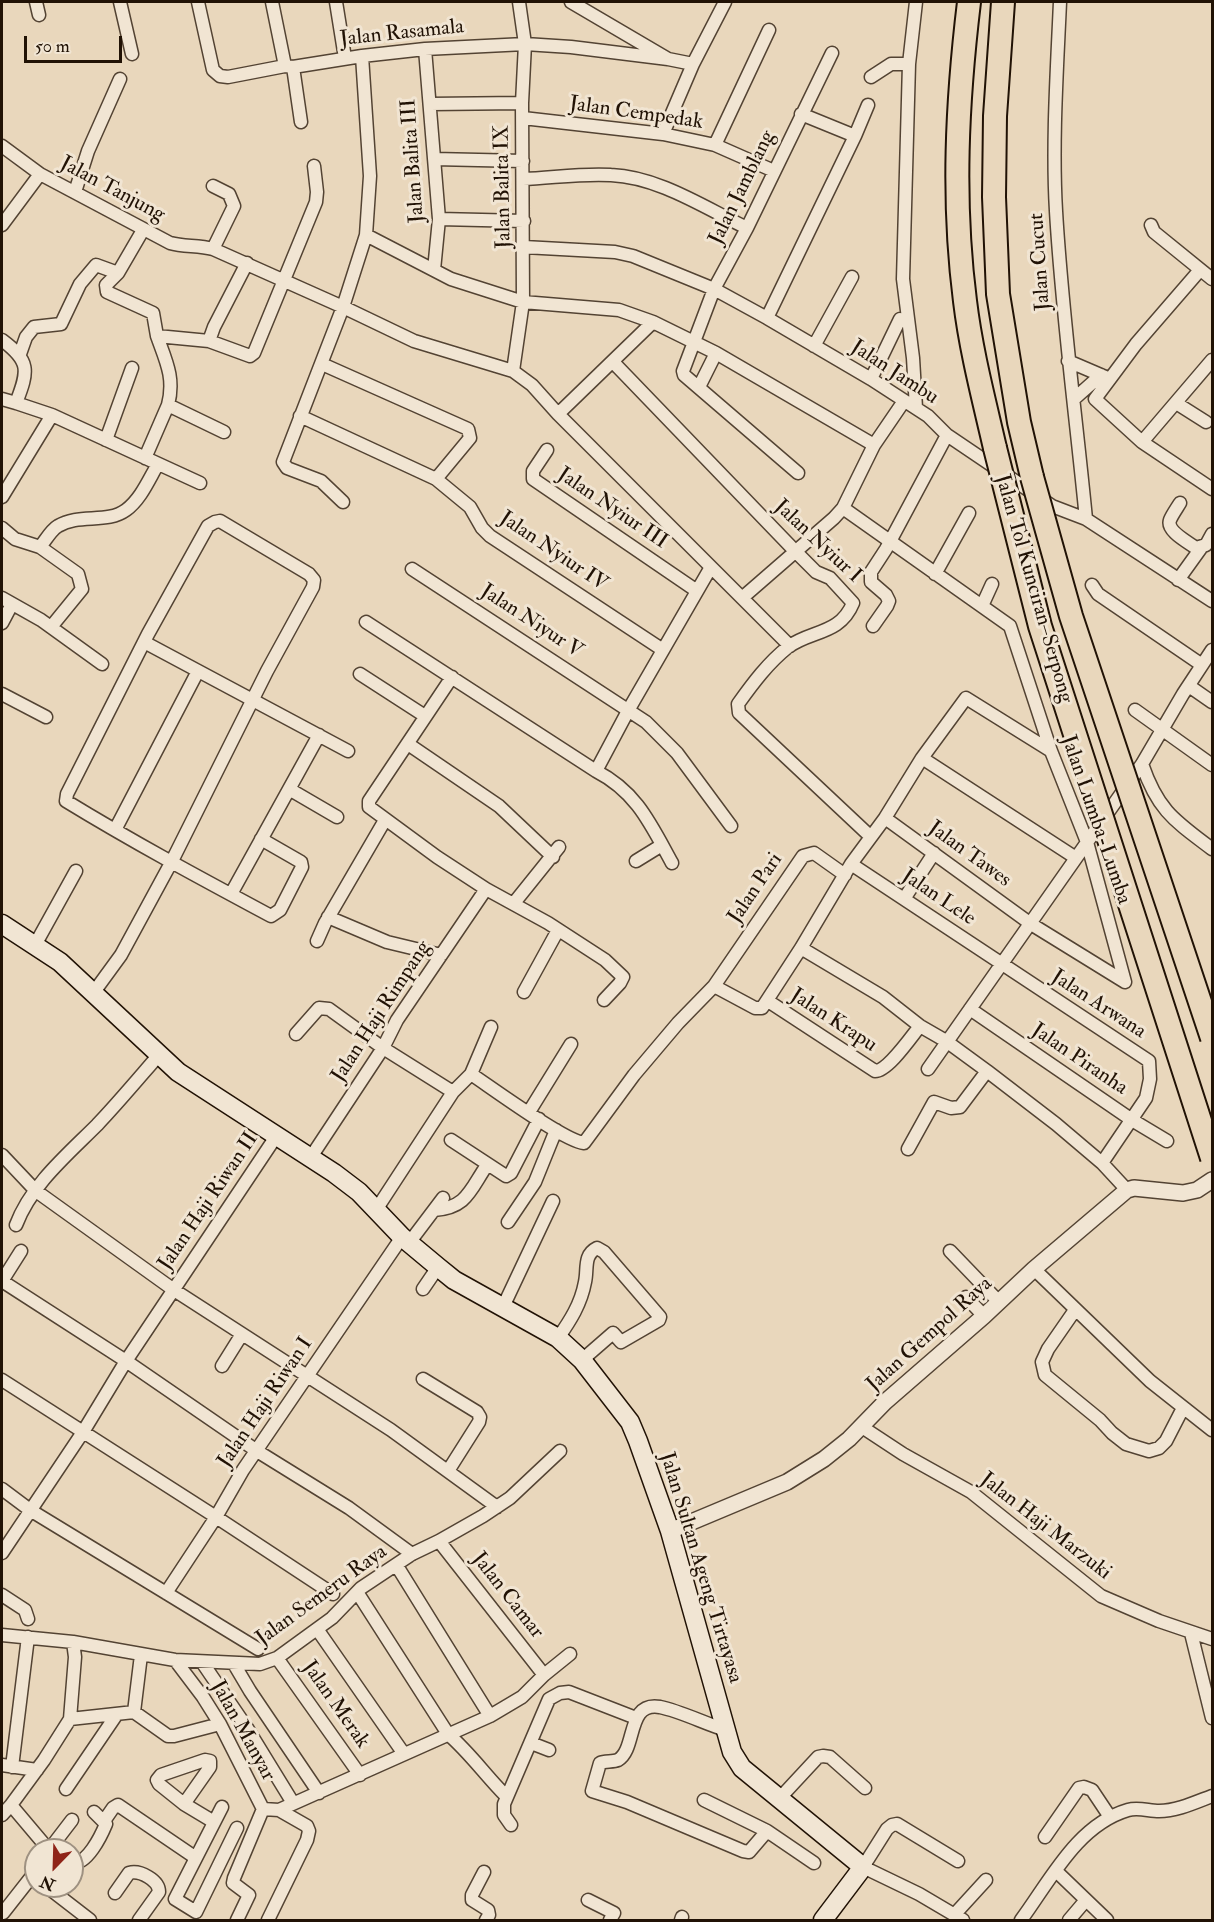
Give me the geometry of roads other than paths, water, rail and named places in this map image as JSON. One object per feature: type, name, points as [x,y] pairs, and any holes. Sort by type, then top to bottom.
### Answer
[{"type":"highway","name":"Jalan Tol Kunciran–Serpong","points":[[969,2],[956,129],[958,226],[965,302],[994,448],[1040,626],[1212,1158]]},
{"type":"highway","name":"Jalan Tol Kunciran–Serpong","points":[[1003,2],[995,116],[994,197],[998,294],[1019,423],[1071,616],[1212,1038]]},
{"type":"main road","name":"Jalan Sultan Ageng Tirtayasa","points":[[2,924],[60,962],[94,992],[158,1056],[188,1080],[311,1157],[358,1192],[405,1240],[438,1268],[454,1280],[558,1338],[582,1359],[630,1422],[670,1531],[732,1752],[742,1768],[863,1867]]},
{"type":"main road","points":[[823,1920],[863,1867]]},
{"type":"street","points":[[36,2],[39,15]]},
{"type":"street","points":[[120,2],[132,54]]},
{"type":"street","name":"Jalan Rasamala","points":[[198,2],[213,70],[220,76],[228,77],[345,58],[425,49],[525,44],[571,47],[693,64]]},
{"type":"street","points":[[273,2],[301,122]]},
{"type":"street","points":[[336,2],[345,58]]},
{"type":"street","name":"Jalan Balita IX","points":[[513,371],[523,302],[524,247],[522,103],[525,44],[519,2]]},
{"type":"street","points":[[572,2],[668,59]]},
{"type":"street","points":[[663,134],[693,64],[725,2]]},
{"type":"street","points":[[916,2],[909,64],[903,279],[914,358],[916,408]]},
{"type":"street","name":"Jalan Cucut","points":[[1060,2],[1056,82],[1056,209],[1068,361],[1086,519]]},
{"type":"street","points":[[715,145],[769,30]]},
{"type":"street","name":"Jalan Balita III","points":[[425,49],[439,219],[434,270]]},
{"type":"street","name":"Jalan Jamblang","points":[[798,473],[683,373],[714,289],[747,228],[832,53]]},
{"type":"street","points":[[343,502],[321,481],[285,466],[283,462],[343,307],[366,235],[370,176],[362,56]]},
{"type":"street","points":[[871,77],[891,64],[909,64]]},
{"type":"street","points":[[75,192],[88,151],[120,79]]},
{"type":"street","points":[[430,104],[522,103]]},
{"type":"street","points":[[767,318],[868,105]]},
{"type":"street","points":[[801,114],[855,136]]},
{"type":"street","name":"Jalan Cempedak","points":[[523,118],[663,134],[715,145],[774,171]]},
{"type":"street","name":"Jalan Tanjung","points":[[2,147],[40,174],[170,243],[185,247],[202,246],[213,249],[414,341],[513,371]]},
{"type":"street","points":[[434,159],[523,160]]},
{"type":"street","points":[[158,336],[209,341],[252,355],[316,202],[314,166]]},
{"type":"street","points":[[2,225],[40,174]]},
{"type":"street","points":[[523,179],[611,175],[641,180],[747,228]]},
{"type":"street","points":[[213,186],[230,194],[234,206],[213,249]]},
{"type":"street","points":[[439,219],[524,221]]},
{"type":"street","points":[[1151,225],[1154,232],[1212,279]]},
{"type":"street","points":[[143,230],[118,273],[106,285],[107,292],[153,313],[170,372],[172,389],[168,405],[145,458]]},
{"type":"street","points":[[366,235],[451,279],[523,302],[618,310],[653,322],[716,353],[874,445]]},
{"type":"street","name":"Jalan Jambu","points":[[524,247],[615,252],[633,256],[714,289],[871,379],[916,408],[947,435],[1052,506],[1086,519],[1212,601]]},
{"type":"street","points":[[209,341],[247,263]]},
{"type":"street","points":[[20,354],[26,337],[34,327],[61,324],[80,284],[96,265],[118,273]]},
{"type":"street","points":[[1074,399],[1106,377],[1200,270]]},
{"type":"street","points":[[814,346],[852,277]]},
{"type":"street","points":[[871,379],[900,319]]},
{"type":"street","points":[[558,414],[653,322]]},
{"type":"street","points":[[2,340],[20,354],[26,372],[16,403]]},
{"type":"street","points":[[699,387],[716,353]]},
{"type":"street","points":[[1142,442],[1212,360]]},
{"type":"street","points":[[1068,361],[1106,377]]},
{"type":"street","name":"Jalan Nyiur I","points":[[613,362],[795,551],[816,572],[830,578],[853,603],[849,613],[835,627],[790,646],[755,679],[738,704],[739,712],[871,837]]},
{"type":"street","points":[[321,364],[468,429],[470,438],[435,479]]},
{"type":"street","points":[[106,440],[132,368]]},
{"type":"street","points":[[513,371],[532,385],[558,414],[790,646]]},
{"type":"street","points":[[1106,377],[1096,396],[1097,403],[1142,442],[1212,489]]},
{"type":"street","points":[[2,399],[52,415],[200,483]]},
{"type":"street","points":[[742,598],[843,508],[874,445],[904,401]]},
{"type":"street","points":[[1176,403],[1206,422]]},
{"type":"street","points":[[168,405],[224,432]]},
{"type":"street","points":[[2,497],[52,415]]},
{"type":"street","name":"Jalan Nyiur IV","points":[[300,416],[435,479],[470,507],[482,528],[490,536],[663,650]]},
{"type":"street","points":[[873,626],[888,606],[889,601],[886,595],[871,582],[870,576],[947,435]]},
{"type":"street","name":"Jalan Nyiur III","points":[[547,450],[533,471],[533,479],[697,591]]},
{"type":"street","points":[[40,548],[57,526],[87,518],[114,516],[125,511],[136,500],[158,464]]},
{"type":"street","points":[[1180,503],[1169,521],[1169,527],[1196,548],[1201,548]]},
{"type":"street","name":"Jalan Lumba-Lumba","points":[[843,508],[1010,626],[1051,751],[1086,842],[1125,982]]},
{"type":"street","points":[[935,574],[969,513]]},
{"type":"street","points":[[94,992],[121,955],[172,861],[252,700],[313,587],[314,580],[309,574],[220,521],[208,526],[144,642],[67,794],[66,801],[116,830],[172,861],[231,894],[271,916],[280,910],[302,867],[301,862],[261,839]]},
{"type":"street","points":[[2,528],[15,539],[40,548],[78,574],[82,589],[51,627]]},
{"type":"street","points":[[1178,580],[1212,534]]},
{"type":"street","points":[[596,771],[711,567]]},
{"type":"street","name":"Jalan Niyur V","points":[[412,569],[646,722],[677,753],[730,826]]},
{"type":"street","points":[[982,606],[992,584]]},
{"type":"street","points":[[1092,585],[1098,594],[1202,665]]},
{"type":"street","points":[[2,623],[7,601],[51,627],[102,664]]},
{"type":"street","points":[[366,622],[615,781],[628,793],[647,819],[672,863]]},
{"type":"street","points":[[144,642],[348,751]]},
{"type":"street","points":[[928,1069],[1142,764],[1212,650]]},
{"type":"street","points":[[116,830],[198,671]]},
{"type":"street","points":[[360,674],[425,717]]},
{"type":"street","points":[[452,678],[369,801],[369,807],[486,888],[605,960],[623,977],[604,1000]]},
{"type":"street","points":[[1189,686],[1212,702]]},
{"type":"street","points":[[2,694],[46,717]]},
{"type":"street","points":[[471,1074],[556,1130],[584,1143],[634,1074],[714,986],[755,1008],[762,1008],[848,870],[885,818],[922,758],[966,698],[1051,751]]},
{"type":"street","points":[[1135,710],[1212,765]]},
{"type":"street","points":[[231,894],[319,735]]},
{"type":"street","points":[[408,744],[499,806],[556,852],[514,903]]},
{"type":"street","points":[[922,758],[1076,858]]},
{"type":"street","points":[[1142,764],[1148,783],[1161,805],[1178,823],[1212,849]]},
{"type":"street","points":[[289,789],[338,817]]},
{"type":"street","name":"Jalan Tawes","points":[[885,818],[1031,924],[1125,982]]},
{"type":"street","points":[[316,941],[386,820]]},
{"type":"street","points":[[636,861],[662,846]]},
{"type":"street","name":"Jalan Pari","points":[[714,986],[803,856],[814,853],[848,870]]},
{"type":"street","points":[[903,899],[934,853]]},
{"type":"street","name":"Jalan Lele","points":[[848,870],[903,899],[1002,965]]},
{"type":"street","points":[[35,945],[76,871]]},
{"type":"street","name":"Jalan Haji Rimpang","points":[[311,1157],[383,1048],[397,1020],[486,888]]},
{"type":"street","points":[[328,917],[387,942],[441,955]]},
{"type":"street","points":[[524,992],[558,930]]},
{"type":"street","points":[[801,948],[883,997],[920,1026],[946,1041],[987,1071],[1102,1163],[1127,1190],[1134,1188],[1183,1193],[1197,1190],[1212,1180]]},
{"type":"street","name":"Jalan Arwana","points":[[1002,965],[1149,1062],[1150,1079],[1146,1098],[1132,1120]]},
{"type":"street","name":"Jalan Krapu","points":[[768,1001],[878,1072],[889,1064],[920,1026]]},
{"type":"street","points":[[296,1034],[320,1008],[328,1009],[383,1048],[453,1092]]},
{"type":"street","name":"Jalan Piranha","points":[[970,1009],[1132,1120],[1167,1141]]},
{"type":"street","points":[[376,1210],[453,1092],[471,1074],[491,1027]]},
{"type":"street","points":[[451,1140],[506,1176],[511,1173],[534,1115],[571,1044]]},
{"type":"street","points":[[16,1225],[23,1206],[48,1175],[117,1104],[158,1056]]},
{"type":"street","points":[[908,1149],[934,1102],[951,1108],[960,1107],[987,1071]]},
{"type":"street","points":[[1102,1163],[1132,1120]]},
{"type":"street","points":[[508,1222],[535,1182],[556,1130]]},
{"type":"street","name":"Jalan Haji Riwan II","points":[[2,1553],[83,1432],[126,1361],[277,1136]]},
{"type":"street","points":[[2,1155],[36,1191],[174,1290],[391,1431],[497,1507]]},
{"type":"street","points":[[434,1210],[451,1209],[462,1202],[487,1164]]},
{"type":"street","name":"Jalan Gempol Raya","points":[[670,1531],[797,1477],[824,1459],[1034,1269],[1127,1190]]},
{"type":"street","name":"Jalan Haji Riwan I","points":[[166,1593],[256,1451],[307,1377],[405,1240],[443,1198]]},
{"type":"street","points":[[503,1306],[553,1201]]},
{"type":"street","points":[[558,1338],[578,1307],[585,1283],[586,1261],[591,1251],[597,1248],[604,1252],[660,1314],[660,1317],[659,1320],[621,1342],[613,1333],[582,1359]]},
{"type":"street","points":[[21,1251],[2,1281],[126,1361],[256,1451],[349,1508],[412,1554]]},
{"type":"street","points":[[950,1251],[999,1302]]},
{"type":"street","points":[[423,1289],[438,1268]]},
{"type":"street","points":[[1034,1269],[1150,1381],[1212,1430]]},
{"type":"street","points":[[966,1297],[984,1316]]},
{"type":"street","points":[[1075,1310],[1048,1349],[1042,1362],[1045,1375],[1126,1444],[1149,1452],[1166,1442],[1183,1408]]},
{"type":"street","points":[[222,1366],[242,1335]]},
{"type":"street","points":[[423,1379],[477,1412],[480,1417],[448,1471]]},
{"type":"street","points":[[2,1380],[216,1516],[333,1594]]},
{"type":"street","name":"Jalan Haji Marzuki","points":[[862,1427],[903,1454],[970,1492],[1101,1596],[1191,1633],[1212,1639]]},
{"type":"street","name":"Jalan Semeru Raya","points":[[2,1635],[73,1642],[175,1660],[260,1664],[277,1658],[332,1618],[357,1592],[412,1554],[439,1541],[510,1498],[560,1451]]},
{"type":"street","points":[[2,1490],[30,1510],[258,1649]]},
{"type":"street","name":"Jalan Camar","points":[[439,1541],[544,1675]]},
{"type":"street","points":[[397,1566],[490,1716]]},
{"type":"street","points":[[357,1592],[448,1734],[464,1747],[481,1770],[506,1796]]},
{"type":"street","points":[[2,1595],[25,1610],[28,1618]]},
{"type":"street","points":[[317,1629],[405,1754]]},
{"type":"street","points":[[1191,1633],[1212,1718]]},
{"type":"street","points":[[28,1637],[7,1766],[37,1770]]},
{"type":"street","points":[[2,1815],[37,1770],[70,1719],[75,1657],[73,1642]]},
{"type":"street","points":[[279,1810],[490,1716],[522,1697],[570,1654]]},
{"type":"street","points":[[134,1712],[141,1655]]},
{"type":"street","name":"Jalan Merak","points":[[277,1658],[360,1775]]},
{"type":"street","name":"Jalan Manyar","points":[[175,1660],[220,1724],[263,1809],[279,1810]]},
{"type":"street","points":[[202,1662],[247,1728],[293,1803]]},
{"type":"street","points":[[234,1664],[319,1793]]},
{"type":"street","points":[[511,1825],[504,1815],[503,1807],[506,1796],[549,1699],[560,1693],[569,1692],[636,1718]]},
{"type":"street","points":[[726,1730],[658,1707],[645,1709],[636,1718],[624,1754],[617,1761],[600,1763],[592,1791],[627,1802],[743,1851],[749,1852],[753,1849],[767,1831]]},
{"type":"street","points":[[70,1719],[134,1712],[168,1736],[220,1724]]},
{"type":"street","points":[[66,1789],[117,1714]]},
{"type":"street","points":[[531,1743],[549,1750]]},
{"type":"street","points":[[779,1800],[818,1757],[823,1756],[830,1757],[865,1788]]},
{"type":"street","points":[[1045,1837],[1079,1788],[1084,1786],[1092,1790],[1110,1817]]},
{"type":"street","points":[[1024,1919],[1081,1839],[1110,1817],[1130,1809],[1159,1811],[1175,1809],[1212,1796]]},
{"type":"street","points":[[704,1800],[767,1831],[814,1863]]},
{"type":"street","points":[[184,1804],[214,1822]]},
{"type":"street","points":[[11,1805],[49,1850],[72,1820]]},
{"type":"street","points":[[84,1860],[106,1824],[99,1816],[118,1805],[196,1858]]},
{"type":"street","points":[[222,1807],[175,1899],[196,1912],[237,1828]]},
{"type":"street","points":[[237,1920],[249,1895],[233,1883],[234,1878],[263,1809]]},
{"type":"street","points":[[268,1920],[307,1840],[309,1831],[307,1826],[279,1810]]},
{"type":"street","points":[[958,1861],[897,1824],[887,1829],[863,1867],[919,1894],[958,1918],[986,1880]]},
{"type":"street","points":[[1056,1871],[1107,1920]]},
{"type":"street","points":[[115,1893],[129,1873],[134,1872],[155,1881],[159,1892],[139,1920]]},
{"type":"street","points":[[484,1872],[472,1895],[472,1900],[488,1910],[489,1915],[486,1920]]},
{"type":"street","points":[[5,1916],[24,1890]]},
{"type":"street","points":[[57,1898],[75,1917],[90,1920]]},
{"type":"street","points":[[588,1900],[614,1912],[610,1920]]},
{"type":"street","points":[[1069,1920],[1086,1900]]}]
